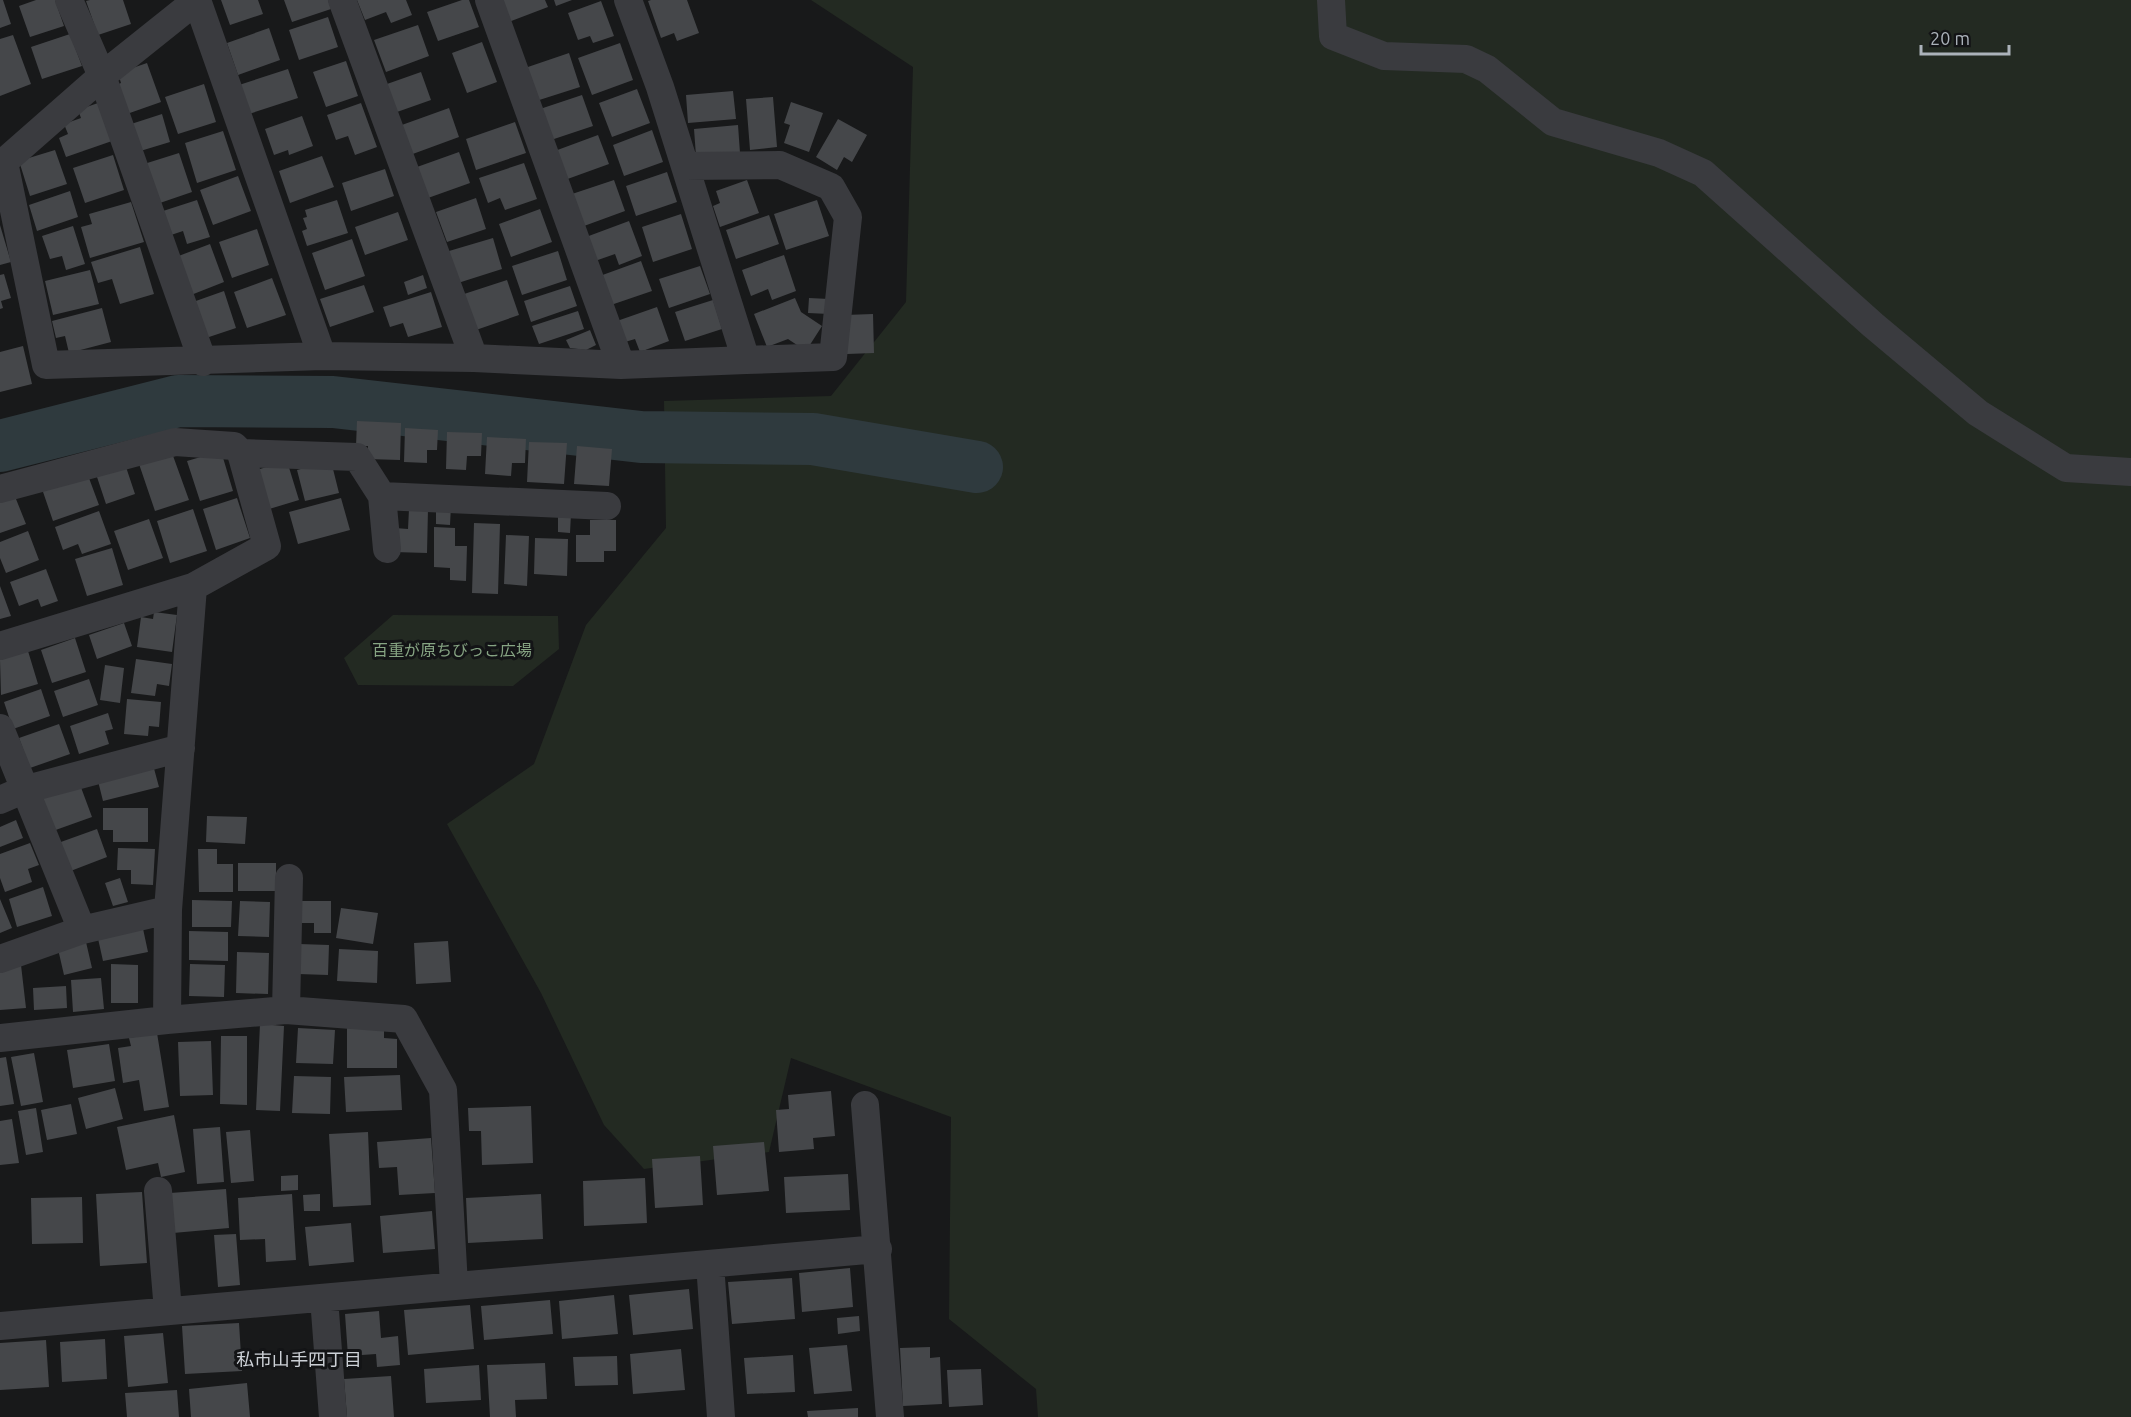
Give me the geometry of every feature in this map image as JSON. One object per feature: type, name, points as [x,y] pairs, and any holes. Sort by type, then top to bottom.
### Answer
[{"type":"street","points":[[69,0],[102,76],[203,362]]},
{"type":"street","points":[[322,356],[197,0],[2,160],[46,365],[203,362],[322,356],[474,358],[621,365],[833,357],[848,217],[831,188],[780,165],[685,166]]},
{"type":"street","points":[[342,0],[474,358]]},
{"type":"street","points":[[489,0],[621,365]]},
{"type":"street","points":[[627,0],[660,87],[746,360]]},
{"type":"street","points":[[1331,0],[1334,36],[1384,56],[1466,59],[1487,69],[1553,122],[1659,153],[1703,173],[1873,325],[1978,413],[2066,468],[2131,472]]},
{"type":"street","points":[[0,489],[175,442],[234,446],[241,453],[267,546],[193,586],[0,646]]},
{"type":"street","points":[[241,453],[357,457],[382,496],[387,549]]},
{"type":"street","points":[[382,496],[607,506]]},
{"type":"street","points":[[168,1020],[168,910],[193,586]]},
{"type":"street","points":[[0,728],[12,795],[81,930]]},
{"type":"street","points":[[12,795],[181,748]]},
{"type":"street","points":[[286,1010],[289,878]]},
{"type":"street","points":[[0,959],[81,930],[168,910]]},
{"type":"street","points":[[0,1038],[286,1010],[404,1018],[443,1090],[454,1285]]},
{"type":"street","points":[[865,1106],[890,1417]]},
{"type":"street","points":[[158,1191],[168,1311]]},
{"type":"street","points":[[0,1326],[878,1250]]},
{"type":"street","points":[[710,1264],[721,1417]]},
{"type":"street","points":[[324,1298],[333,1417]]},
{"type":"green space","points":[[811,0],[2131,0],[2131,1417],[1038,1417],[1036,1389],[949,1319],[951,1117],[791,1058],[769,1152],[644,1169],[604,1125],[541,993],[447,824],[534,764],[586,625],[666,528],[664,401],[831,396],[906,302],[913,67]]},
{"type":"green space","name":"百重が原ちびっこ広場","points":[[393,615],[558,616],[559,649],[513,686],[358,685],[344,658]]},
{"type":"building","points":[[0,0],[3,0],[11,24],[0,28]]},
{"type":"building","points":[[36,0],[55,0],[64,26],[30,37],[19,6]]},
{"type":"building","points":[[123,0],[131,24],[98,35],[86,1]]},
{"type":"building","points":[[221,0],[258,0],[263,14],[230,25]]},
{"type":"building","points":[[284,0],[328,0],[331,9],[292,22]]},
{"type":"building","points":[[357,0],[406,0],[412,15],[391,23],[386,12],[365,20]]},
{"type":"building","points":[[462,0],[469,0],[479,27],[438,41],[427,12]]},
{"type":"building","points":[[497,0],[545,0],[548,7],[506,23]]},
{"type":"building","points":[[554,0],[572,0],[556,6]]},
{"type":"building","points":[[687,0],[699,33],[677,41],[674,33],[661,38],[648,1]]},
{"type":"building","points":[[601,1],[614,36],[593,43],[590,36],[578,40],[568,13]]},
{"type":"building","points":[[328,17],[338,47],[299,60],[289,30]]},
{"type":"building","points":[[418,25],[429,56],[386,72],[374,40]]},
{"type":"building","points":[[269,28],[280,60],[238,75],[227,43]]},
{"type":"building","points":[[70,34],[82,66],[42,79],[31,47]]},
{"type":"building","points":[[13,35],[31,84],[0,96],[0,39]]},
{"type":"building","points":[[482,42],[497,82],[467,93],[452,53]]},
{"type":"building","points":[[620,43],[633,80],[592,95],[578,58]]},
{"type":"building","points":[[569,53],[580,87],[533,102],[522,69]]},
{"type":"building","points":[[346,61],[358,96],[326,107],[313,72]]},
{"type":"building","points":[[147,63],[161,102],[124,115],[114,86],[121,83],[118,73]]},
{"type":"building","points":[[288,69],[298,98],[249,114],[239,85]]},
{"type":"building","points":[[421,72],[431,100],[397,112],[387,84]]},
{"type":"building","points":[[204,84],[216,122],[178,134],[165,97]]},
{"type":"building","points":[[637,89],[650,123],[612,137],[599,103]]},
{"type":"building","points":[[733,91],[736,119],[688,123],[686,95]]},
{"type":"building","points":[[582,95],[593,126],[551,140],[540,109]]},
{"type":"building","points":[[773,97],[777,147],[750,150],[746,99]]},
{"type":"building","points":[[791,102],[823,113],[809,152],[784,143],[790,125],[784,123]]},
{"type":"building","points":[[98,103],[112,141],[66,157],[59,138],[68,134],[64,124],[81,118],[78,110]]},
{"type":"building","points":[[361,103],[377,147],[355,155],[348,136],[336,140],[327,115]]},
{"type":"building","points":[[449,108],[459,137],[410,155],[399,126]]},
{"type":"building","points":[[162,114],[170,142],[137,152],[128,125]]},
{"type":"building","points":[[302,116],[313,146],[289,155],[288,150],[274,155],[265,129]]},
{"type":"building","points":[[838,119],[867,135],[852,162],[844,157],[837,170],[816,157]]},
{"type":"building","points":[[515,122],[526,153],[476,170],[466,139]]},
{"type":"building","points":[[738,125],[740,153],[696,156],[694,129]]},
{"type":"building","points":[[652,130],[663,162],[624,176],[613,145]]},
{"type":"building","points":[[223,131],[236,170],[197,183],[185,143]]},
{"type":"building","points":[[598,135],[609,164],[562,181],[552,152]]},
{"type":"building","points":[[55,150],[67,184],[30,196],[19,161]]},
{"type":"building","points":[[459,152],[470,183],[428,198],[417,167]]},
{"type":"building","points":[[179,153],[192,192],[157,204],[144,164]]},
{"type":"building","points":[[113,155],[124,190],[85,203],[73,168]]},
{"type":"building","points":[[322,156],[334,187],[290,203],[279,171]]},
{"type":"building","points":[[524,163],[537,199],[505,210],[500,198],[488,203],[479,178]]},
{"type":"building","points":[[385,169],[394,196],[351,211],[342,183]]},
{"type":"building","points":[[667,172],[677,202],[636,216],[626,186]]},
{"type":"building","points":[[238,176],[251,211],[213,225],[200,190]]},
{"type":"building","points":[[614,180],[625,211],[584,226],[572,194]]},
{"type":"building","points":[[747,180],[759,213],[720,227],[713,206],[720,203],[716,191]]},
{"type":"building","points":[[70,191],[78,217],[37,231],[29,205]]},
{"type":"building","points":[[476,198],[486,229],[447,242],[436,212]]},
{"type":"building","points":[[197,200],[210,237],[187,244],[183,231],[171,235],[163,211]]},
{"type":"building","points":[[337,200],[348,233],[307,246],[302,231],[307,229],[303,218],[307,217],[305,210]]},
{"type":"building","points":[[817,200],[829,236],[786,250],[774,214]]},
{"type":"building","points":[[131,202],[144,242],[90,258],[81,227],[92,224],[89,214]]},
{"type":"building","points":[[540,209],[552,242],[511,257],[499,224]]},
{"type":"building","points":[[398,212],[408,240],[365,255],[355,227]]},
{"type":"building","points":[[681,214],[692,249],[653,262],[642,227]]},
{"type":"building","points":[[769,215],[779,244],[736,259],[726,230]]},
{"type":"building","points":[[629,221],[642,256],[619,265],[615,254],[595,261],[586,237]]},
{"type":"building","points":[[0,225],[11,262],[0,265]]},
{"type":"building","points":[[73,226],[85,264],[66,270],[62,256],[50,259],[42,236]]},
{"type":"building","points":[[257,229],[269,265],[232,278],[219,242]]},
{"type":"building","points":[[493,238],[502,269],[458,283],[449,251]]},
{"type":"building","points":[[352,239],[365,276],[325,290],[312,253]]},
{"type":"building","points":[[210,244],[224,282],[191,295],[176,257]]},
{"type":"building","points":[[140,247],[154,294],[120,304],[112,279],[98,283],[91,262]]},
{"type":"building","points":[[558,251],[567,280],[522,295],[512,266]]},
{"type":"building","points":[[784,255],[796,291],[772,300],[768,289],[751,296],[742,270]]},
{"type":"building","points":[[641,261],[652,291],[608,306],[597,277]]},
{"type":"building","points":[[700,266],[710,294],[669,308],[659,279]]},
{"type":"building","points":[[90,270],[99,304],[53,315],[45,281]]},
{"type":"building","points":[[4,274],[11,298],[1,301],[3,308],[0,309],[0,275]]},
{"type":"building","points":[[423,275],[427,288],[408,295],[404,282]]},
{"type":"building","points":[[272,278],[286,315],[247,328],[234,292]]},
{"type":"building","points":[[507,280],[519,315],[476,330],[464,294]]},
{"type":"building","points":[[364,285],[374,312],[330,327],[320,299]]},
{"type":"building","points":[[570,286],[577,306],[531,322],[524,301]]},
{"type":"building","points":[[224,291],[236,328],[206,338],[193,302]]},
{"type":"building","points":[[431,292],[442,327],[408,337],[403,323],[390,327],[383,307]]},
{"type":"building","points":[[795,298],[801,312],[822,326],[806,351],[788,339],[767,347],[754,314]]},
{"type":"building","points":[[809,298],[829,299],[829,314],[808,313]]},
{"type":"building","points":[[713,300],[722,329],[685,341],[675,312]]},
{"type":"building","points":[[657,307],[669,341],[640,352],[635,339],[625,342],[617,321]]},
{"type":"building","points":[[102,308],[111,342],[69,353],[65,336],[56,338],[52,321]]},
{"type":"building","points":[[578,311],[584,329],[539,344],[532,326]]},
{"type":"building","points":[[873,314],[874,353],[847,354],[845,315]]},
{"type":"building","points":[[590,330],[596,345],[586,350],[570,348],[566,340]]},
{"type":"building","points":[[23,346],[32,384],[0,392],[0,352]]},
{"type":"building","points":[[357,421],[401,423],[400,460],[367,459],[368,446],[356,446]]},
{"type":"building","points":[[405,428],[438,430],[437,450],[427,450],[427,463],[404,462]]},
{"type":"building","points":[[447,432],[482,433],[481,456],[467,456],[466,470],[446,469]]},
{"type":"building","points":[[487,437],[526,439],[525,463],[512,463],[511,476],[485,474]]},
{"type":"building","points":[[529,442],[567,443],[564,484],[527,482]]},
{"type":"building","points":[[577,446],[612,449],[609,486],[574,484]]},
{"type":"building","points":[[221,451],[233,491],[200,501],[187,461]]},
{"type":"building","points":[[172,453],[189,500],[155,511],[139,464]]},
{"type":"building","points":[[124,461],[135,494],[106,504],[95,471]]},
{"type":"building","points":[[287,461],[299,500],[266,510],[253,471]]},
{"type":"building","points":[[331,461],[339,493],[305,501],[297,470]]},
{"type":"building","points":[[86,470],[99,505],[53,521],[41,486]]},
{"type":"building","points":[[14,494],[26,524],[0,533],[0,499]]},
{"type":"building","points":[[237,498],[250,538],[216,550],[203,509]]},
{"type":"building","points":[[341,498],[350,530],[298,544],[289,512]]},
{"type":"building","points":[[436,506],[451,506],[450,525],[436,524]]},
{"type":"building","points":[[193,509],[207,551],[170,563],[157,521]]},
{"type":"building","points":[[409,509],[428,509],[427,553],[394,552],[395,528],[408,529]]},
{"type":"building","points":[[99,511],[111,544],[82,554],[78,544],[63,550],[55,527]]},
{"type":"building","points":[[558,514],[571,514],[570,533],[558,532]]},
{"type":"building","points":[[149,519],[163,558],[128,570],[114,531]]},
{"type":"building","points":[[590,520],[616,520],[616,551],[604,551],[604,562],[576,562],[576,535],[590,535]]},
{"type":"building","points":[[474,523],[500,524],[498,594],[472,593]]},
{"type":"building","points":[[434,527],[455,528],[455,546],[467,546],[466,581],[450,580],[450,568],[434,567]]},
{"type":"building","points":[[28,531],[39,560],[6,573],[0,558],[0,542]]},
{"type":"building","points":[[506,535],[529,536],[527,586],[504,584]]},
{"type":"building","points":[[535,538],[568,539],[567,576],[534,574]]},
{"type":"building","points":[[112,548],[123,585],[87,596],[75,559]]},
{"type":"building","points":[[46,569],[58,601],[41,607],[38,599],[19,606],[10,582]]},
{"type":"building","points":[[0,586],[11,616],[0,619]]},
{"type":"building","points":[[154,612],[177,615],[172,652],[137,647],[141,617],[153,619]]},
{"type":"building","points":[[124,623],[132,646],[97,659],[89,635]]},
{"type":"building","points":[[75,638],[86,672],[52,683],[41,650]]},
{"type":"building","points":[[28,651],[38,684],[1,695],[0,660]]},
{"type":"building","points":[[136,659],[172,664],[169,686],[157,684],[155,696],[131,693]]},
{"type":"building","points":[[105,665],[124,668],[120,703],[100,700]]},
{"type":"building","points":[[89,679],[98,705],[63,717],[54,691]]},
{"type":"building","points":[[41,689],[50,716],[13,729],[4,702]]},
{"type":"building","points":[[127,699],[161,702],[159,727],[149,726],[148,736],[124,734]]},
{"type":"building","points":[[108,713],[113,729],[105,731],[109,744],[79,754],[70,726]]},
{"type":"building","points":[[59,724],[70,754],[30,768],[19,738]]},
{"type":"building","points":[[152,761],[159,787],[103,801],[97,777]]},
{"type":"building","points":[[79,782],[92,817],[50,832],[37,797]]},
{"type":"building","points":[[103,808],[148,808],[148,842],[113,842],[113,830],[103,830]]},
{"type":"building","points":[[207,816],[247,817],[245,844],[206,842]]},
{"type":"building","points":[[16,820],[23,838],[0,847],[0,827]]},
{"type":"building","points":[[97,829],[107,857],[68,872],[58,843]]},
{"type":"building","points":[[30,843],[39,865],[28,869],[32,882],[5,892],[0,878],[0,854]]},
{"type":"building","points":[[118,848],[155,849],[153,885],[131,884],[131,870],[117,870]]},
{"type":"building","points":[[198,849],[217,849],[217,864],[233,864],[233,892],[199,892]]},
{"type":"building","points":[[238,863],[276,863],[276,891],[238,891]]},
{"type":"building","points":[[120,878],[128,902],[113,906],[105,883]]},
{"type":"building","points":[[43,887],[52,916],[17,927],[9,899]]},
{"type":"building","points":[[0,899],[12,928],[0,933]]},
{"type":"building","points":[[192,900],[232,901],[231,927],[192,927]]},
{"type":"building","points":[[240,901],[270,902],[269,937],[238,936]]},
{"type":"building","points":[[301,901],[331,901],[331,933],[314,933],[314,923],[301,923]]},
{"type":"building","points":[[341,908],[378,913],[373,944],[336,938]]},
{"type":"building","points":[[142,924],[148,952],[103,961],[97,934]]},
{"type":"building","points":[[189,931],[228,932],[228,961],[189,960]]},
{"type":"building","points":[[448,941],[451,982],[416,984],[414,943]]},
{"type":"building","points":[[86,942],[92,968],[64,975],[58,949]]},
{"type":"building","points":[[299,944],[329,945],[328,975],[298,974]]},
{"type":"building","points":[[339,949],[378,951],[377,983],[337,981]]},
{"type":"building","points":[[237,952],[269,953],[268,994],[236,993]]},
{"type":"building","points":[[111,964],[138,965],[138,1003],[111,1003]]},
{"type":"building","points":[[190,964],[225,965],[224,997],[189,996]]},
{"type":"building","points":[[21,965],[26,1008],[0,1010],[0,967]]},
{"type":"building","points":[[101,978],[104,1009],[73,1012],[71,980]]},
{"type":"building","points":[[66,986],[67,1008],[34,1010],[33,988]]},
{"type":"building","points":[[260,1024],[284,1026],[280,1111],[256,1110]]},
{"type":"building","points":[[347,1024],[384,1024],[384,1038],[397,1039],[397,1068],[347,1068]]},
{"type":"building","points":[[298,1028],[335,1030],[333,1064],[296,1063]]},
{"type":"building","points":[[157,1033],[169,1107],[144,1111],[139,1080],[123,1083],[118,1048],[131,1046],[129,1038]]},
{"type":"building","points":[[221,1036],[247,1036],[247,1105],[220,1104]]},
{"type":"building","points":[[211,1041],[213,1095],[180,1096],[178,1042]]},
{"type":"building","points":[[109,1044],[115,1081],[73,1088],[67,1050]]},
{"type":"building","points":[[34,1053],[43,1102],[21,1106],[11,1057]]},
{"type":"building","points":[[6,1057],[14,1104],[0,1106],[0,1058]]},
{"type":"building","points":[[400,1075],[402,1110],[346,1112],[344,1077]]},
{"type":"building","points":[[294,1076],[331,1077],[330,1114],[292,1113]]},
{"type":"building","points":[[115,1088],[123,1119],[86,1129],[78,1098]]},
{"type":"building","points":[[831,1091],[835,1136],[813,1138],[814,1149],[779,1152],[776,1110],[789,1109],[788,1095]]},
{"type":"building","points":[[71,1104],[77,1134],[47,1140],[41,1110]]},
{"type":"building","points":[[531,1106],[533,1163],[482,1165],[481,1131],[469,1131],[468,1108]]},
{"type":"building","points":[[36,1108],[43,1152],[26,1155],[18,1111]]},
{"type":"building","points":[[174,1115],[185,1172],[161,1177],[158,1163],[126,1170],[117,1127]]},
{"type":"building","points":[[12,1119],[19,1163],[0,1165],[0,1121]]},
{"type":"building","points":[[220,1127],[224,1182],[197,1184],[193,1129]]},
{"type":"building","points":[[250,1130],[254,1181],[231,1183],[226,1132]]},
{"type":"building","points":[[368,1132],[371,1205],[333,1207],[329,1134]]},
{"type":"building","points":[[431,1138],[435,1193],[399,1195],[397,1167],[379,1168],[377,1142]]},
{"type":"building","points":[[764,1142],[769,1191],[717,1195],[713,1146]]},
{"type":"building","points":[[700,1156],[703,1205],[655,1208],[652,1159]]},
{"type":"building","points":[[848,1174],[850,1210],[786,1213],[784,1177]]},
{"type":"building","points":[[298,1175],[298,1190],[281,1191],[281,1176]]},
{"type":"building","points":[[645,1178],[647,1223],[584,1226],[583,1181]]},
{"type":"building","points":[[226,1189],[229,1228],[173,1233],[170,1193]]},
{"type":"building","points":[[142,1192],[147,1263],[100,1266],[96,1194]]},
{"type":"building","points":[[292,1194],[296,1260],[266,1262],[265,1239],[240,1240],[238,1198]]},
{"type":"building","points":[[320,1194],[320,1211],[304,1211],[303,1195]]},
{"type":"building","points":[[541,1194],[543,1239],[468,1243],[466,1198]]},
{"type":"building","points":[[82,1197],[83,1243],[32,1244],[31,1198]]},
{"type":"building","points":[[432,1211],[435,1249],[383,1253],[380,1216]]},
{"type":"building","points":[[351,1223],[354,1262],[309,1266],[305,1227]]},
{"type":"building","points":[[236,1234],[240,1285],[218,1287],[214,1235]]},
{"type":"building","points":[[850,1268],[853,1307],[802,1312],[799,1273]]},
{"type":"building","points":[[792,1278],[795,1319],[732,1324],[728,1282]]},
{"type":"building","points":[[689,1289],[693,1329],[633,1335],[629,1295]]},
{"type":"building","points":[[614,1295],[618,1334],[562,1339],[559,1301]]},
{"type":"building","points":[[550,1300],[553,1334],[484,1340],[481,1306]]},
{"type":"building","points":[[470,1305],[474,1349],[408,1355],[404,1310]]},
{"type":"building","points":[[379,1311],[381,1338],[398,1336],[400,1365],[377,1367],[376,1354],[348,1356],[345,1314]]},
{"type":"building","points":[[859,1316],[860,1331],[838,1334],[837,1318]]},
{"type":"building","points":[[239,1323],[242,1371],[185,1374],[182,1326]]},
{"type":"building","points":[[163,1333],[168,1383],[128,1387],[124,1336]]},
{"type":"building","points":[[105,1339],[107,1379],[62,1382],[60,1342]]},
{"type":"building","points":[[46,1340],[49,1387],[0,1390],[0,1343]]},
{"type":"building","points":[[847,1345],[852,1391],[814,1394],[809,1348]]},
{"type":"building","points":[[930,1347],[930,1358],[940,1357],[942,1404],[903,1406],[900,1348]]},
{"type":"building","points":[[681,1349],[685,1390],[633,1394],[630,1354]]},
{"type":"building","points":[[793,1355],[795,1392],[747,1394],[744,1358]]},
{"type":"building","points":[[617,1356],[618,1385],[575,1386],[573,1357]]},
{"type":"building","points":[[545,1363],[547,1399],[515,1400],[516,1417],[490,1417],[487,1365]]},
{"type":"building","points":[[479,1365],[481,1400],[426,1403],[424,1369]]},
{"type":"building","points":[[981,1369],[983,1405],[949,1407],[947,1370]]},
{"type":"building","points":[[391,1376],[394,1417],[347,1417],[344,1379]]},
{"type":"building","points":[[247,1383],[250,1417],[191,1417],[189,1389]]},
{"type":"building","points":[[177,1390],[179,1417],[127,1417],[125,1393]]},
{"type":"building","points":[[858,1408],[858,1417],[808,1417],[807,1411]]},
{"type":"waterway","points":[[0,446],[178,401],[333,402],[641,437],[813,439],[977,467]]},
{"type":"district","name":"私市山手四丁目","points":[[299,1359]]}]
